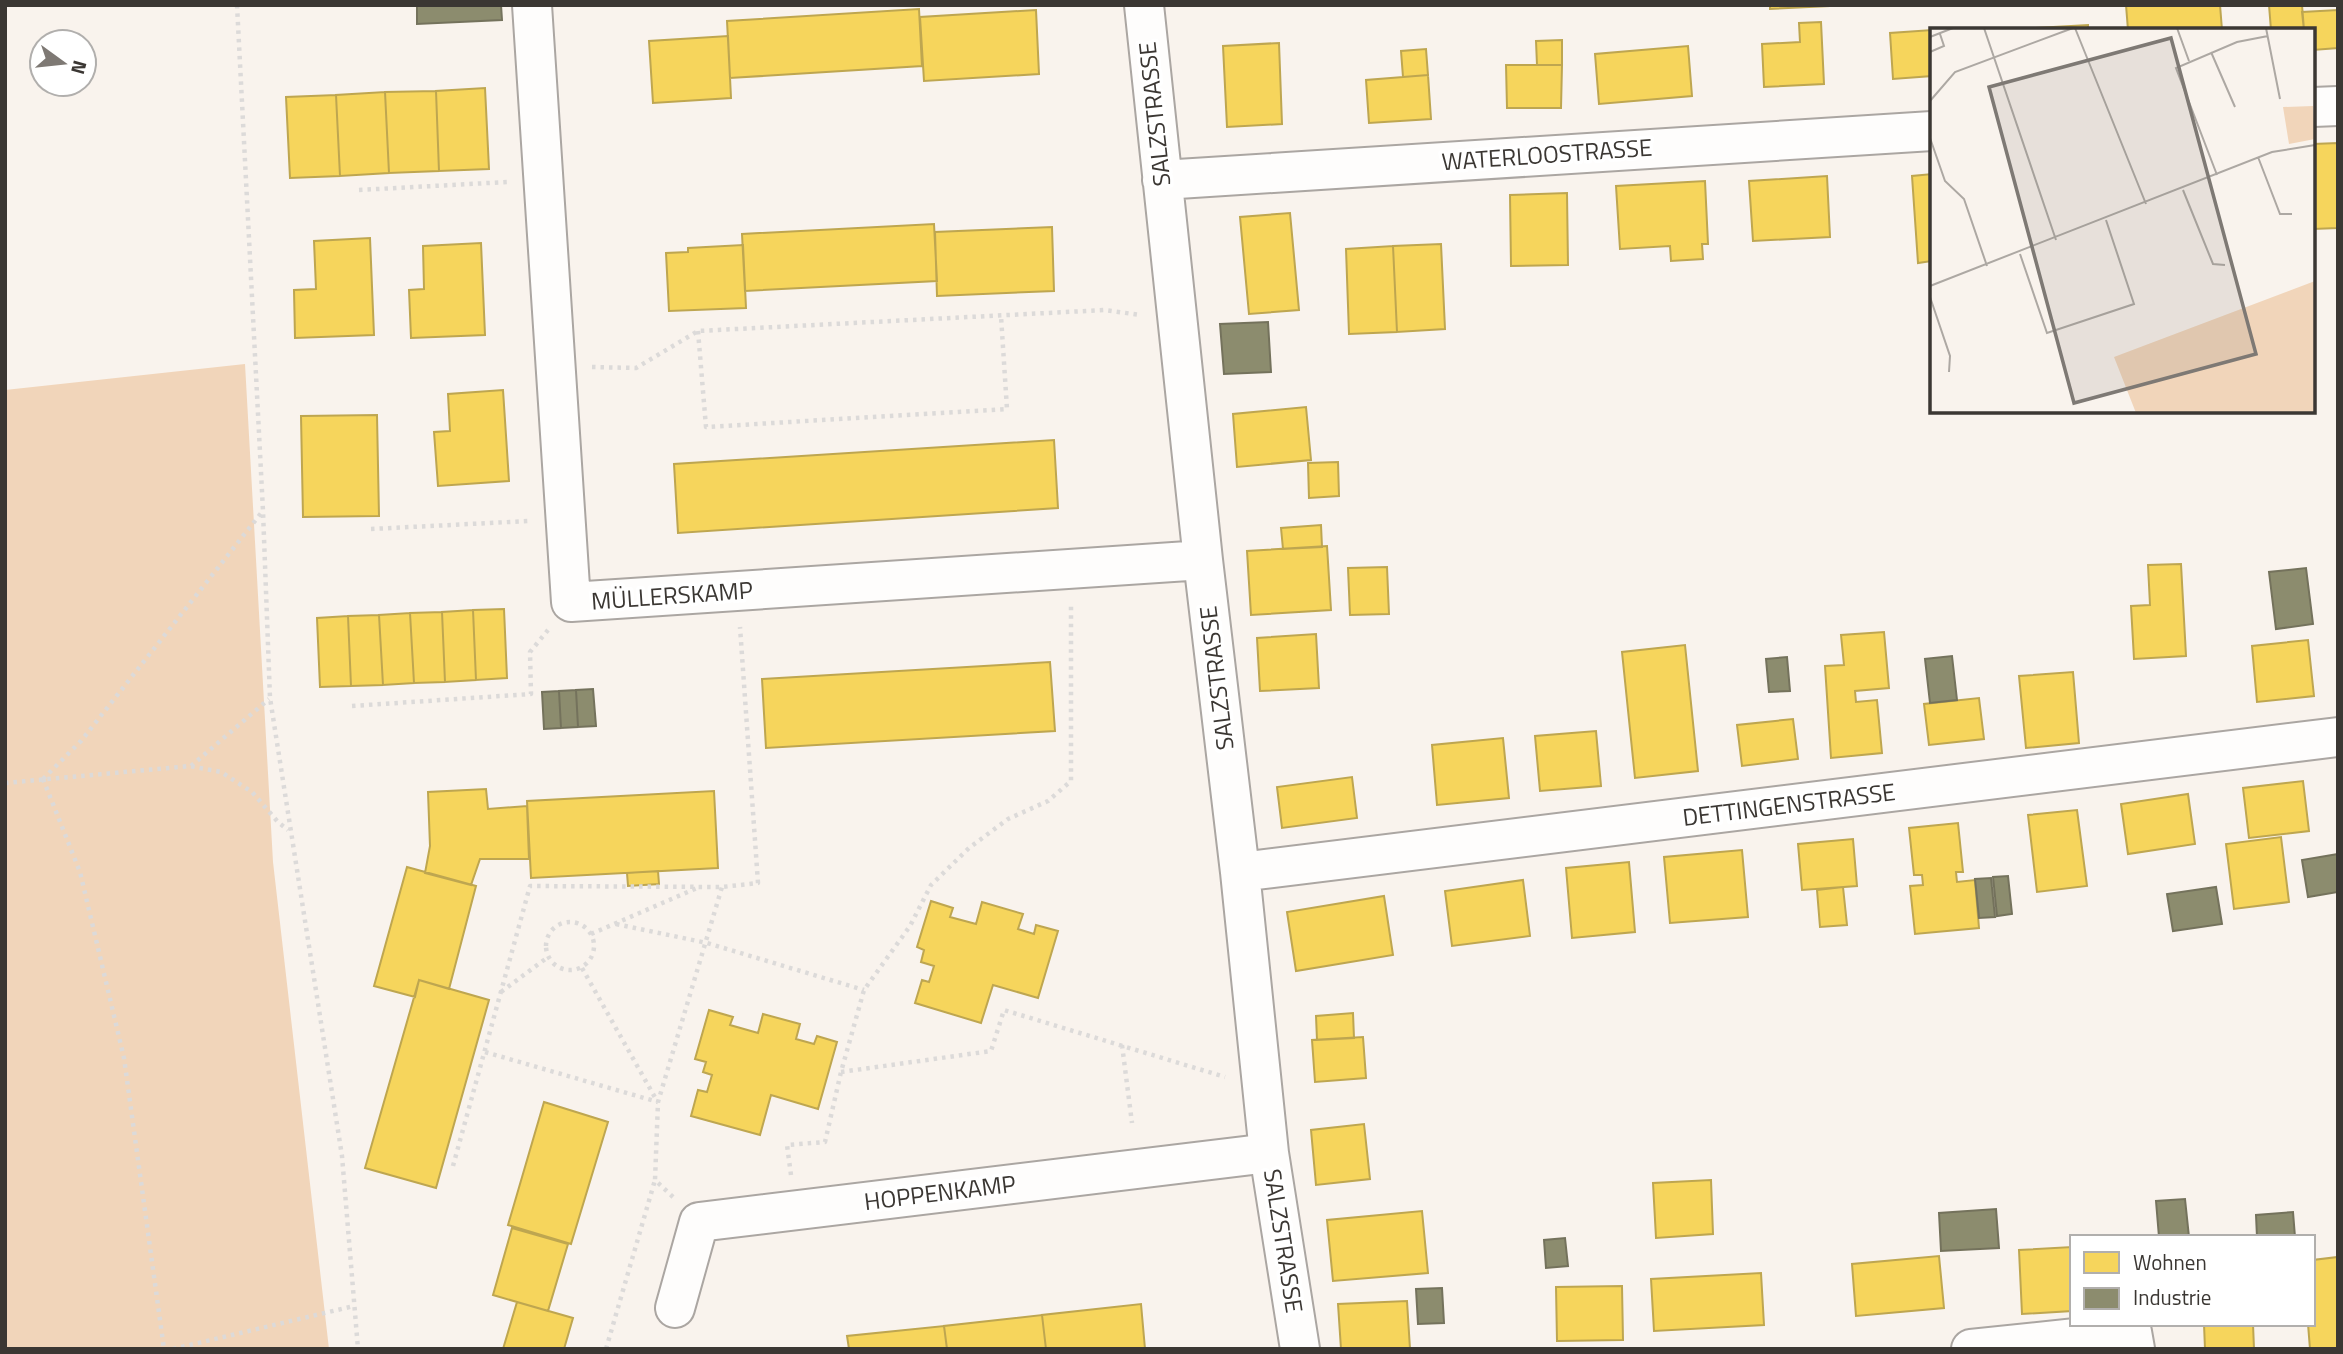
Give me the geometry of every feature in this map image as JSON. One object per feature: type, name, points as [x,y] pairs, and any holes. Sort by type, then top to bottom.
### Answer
[{"type":"street","name":"MÜLLERSKAMP","points":[[532,5],[571,602],[1203,560]]},
{"type":"street","name":"SALZSTRASSE","points":[[1144,5],[1269,1153],[1300,1349]]},
{"type":"street","points":[[2315,107],[2338,106]]},
{"type":"street","name":"WATERLOOSTRASSE","points":[[1162,180],[1930,131]]},
{"type":"street","name":"DETTINGENSTRASSE","points":[[1240,872],[2338,737]]},
{"type":"street","name":"HOPPENKAMP","points":[[699,1222],[1269,1153]]},
{"type":"street","points":[[675,1308],[699,1222]]},
{"type":"street","points":[[1971,1349],[2132,1332],[2135,1349]]},
{"type":"path","points":[[237,5],[270,698],[342,1156],[358,1349]]},
{"type":"path","points":[[359,190],[543,180]]},
{"type":"path","points":[[581,367],[636,368],[698,331],[1105,310],[1177,321]]},
{"type":"path","points":[[698,331],[706,427],[1007,409],[1001,316]]},
{"type":"path","points":[[43,779],[80,741],[263,511]]},
{"type":"path","points":[[371,529],[565,519]]},
{"type":"path","points":[[795,1210],[788,1144],[825,1142],[864,990],[910,926],[932,885],[970,848],[1008,819],[1048,801],[1071,780],[1071,569]]},
{"type":"path","points":[[453,1167],[530,886],[722,887],[758,883],[738,592]]},
{"type":"path","points":[[352,705],[531,694],[530,652],[571,602]]},
{"type":"path","points":[[190,766],[270,698]]},
{"type":"path","points":[[5,783],[190,766],[221,772],[252,792],[278,822],[289,830]]},
{"type":"path","points":[[43,779],[80,872],[124,1058],[164,1349]]},
{"type":"path","points":[[591,934],[701,886]]},
{"type":"path","points":[[607,1349],[655,1180],[658,1102],[722,887]]},
{"type":"path","points":[[562,923],[579,923],[591,934],[594,949],[592,957],[582,968],[559,968],[548,957],[545,941],[554,927],[562,923]]},
{"type":"path","points":[[615,924],[707,943],[864,990]]},
{"type":"path","points":[[501,992],[548,957]]},
{"type":"path","points":[[582,968],[658,1102]]},
{"type":"path","points":[[841,1072],[991,1051],[1004,1010],[1262,1089]]},
{"type":"path","points":[[1122,1045],[1132,1123]]},
{"type":"path","points":[[485,1052],[658,1102]]},
{"type":"path","points":[[655,1180],[699,1222]]},
{"type":"path","points":[[173,1349],[354,1306]]},
{"type":"shaded area","points":[[245,364],[273,862],[329,1349],[5,1349],[5,390]]},
{"type":"building: Wohnen","points":[[1770,5],[1829,5],[1829,6],[1770,9]]},
{"type":"building: Wohnen","points":[[2126,5],[2220,5],[2222,28],[2128,28]]},
{"type":"building: Wohnen","points":[[2269,5],[2302,5],[2304,28],[2271,28]]},
{"type":"building: Wohnen","points":[[919,9],[922,66],[730,78],[727,21]]},
{"type":"building: Wohnen","points":[[1036,10],[1039,74],[924,81],[920,17]]},
{"type":"building: Wohnen","points":[[2338,10],[2338,48],[2315,50],[2315,28],[2304,28],[2302,12]]},
{"type":"building: Wohnen","points":[[1821,22],[1824,84],[1764,87],[1762,44],[1800,42],[1799,23]]},
{"type":"building: Wohnen","points":[[2088,25],[2088,28],[2036,28]]},
{"type":"building: Wohnen","points":[[1930,30],[1930,76],[1893,79],[1890,33]]},
{"type":"building: Wohnen","points":[[728,36],[731,98],[653,103],[649,41]]},
{"type":"building: Wohnen","points":[[1562,40],[1562,65],[1537,65],[1536,41]]},
{"type":"building: Wohnen","points":[[1279,43],[1282,124],[1227,127],[1223,46]]},
{"type":"building: Wohnen","points":[[1688,46],[1692,96],[1599,104],[1595,54]]},
{"type":"building: Wohnen","points":[[1426,49],[1428,75],[1403,77],[1401,51]]},
{"type":"building: Wohnen","points":[[1506,65],[1562,65],[1561,108],[1507,108]]},
{"type":"building: Wohnen","points":[[1428,75],[1431,119],[1369,123],[1366,80]]},
{"type":"building: Wohnen","points":[[485,88],[489,169],[439,171],[436,91]]},
{"type":"building: Wohnen","points":[[436,91],[439,171],[389,173],[385,92]]},
{"type":"building: Wohnen","points":[[385,92],[389,173],[340,176],[336,95]]},
{"type":"building: Wohnen","points":[[336,95],[340,176],[290,178],[286,97]]},
{"type":"building: Wohnen","points":[[2338,143],[2338,228],[2315,229],[2315,144]]},
{"type":"building: Wohnen","points":[[1930,174],[1930,261],[1918,263],[1912,176]]},
{"type":"building: Wohnen","points":[[1827,176],[1830,237],[1753,241],[1749,181]]},
{"type":"building: Wohnen","points":[[1705,181],[1708,244],[1702,244],[1703,259],[1671,261],[1670,246],[1620,249],[1616,186]]},
{"type":"building: Wohnen","points":[[1567,193],[1568,265],[1511,266],[1510,195]]},
{"type":"building: Wohnen","points":[[1290,213],[1299,310],[1249,314],[1240,217]]},
{"type":"building: Wohnen","points":[[934,224],[937,281],[745,291],[742,234]]},
{"type":"building: Wohnen","points":[[1052,227],[1054,291],[937,296],[935,232]]},
{"type":"building: Wohnen","points":[[370,238],[374,335],[295,338],[294,290],[316,289],[314,241]]},
{"type":"building: Wohnen","points":[[481,243],[485,335],[411,338],[409,290],[424,289],[423,246]]},
{"type":"building: Wohnen","points":[[1441,244],[1445,329],[1397,332],[1393,246]]},
{"type":"building: Wohnen","points":[[743,245],[746,308],[669,311],[666,253],[688,252],[688,248]]},
{"type":"building: Wohnen","points":[[1393,246],[1397,332],[1349,334],[1346,249]]},
{"type":"building: Wohnen","points":[[503,390],[509,481],[438,486],[434,432],[450,431],[448,394]]},
{"type":"building: Wohnen","points":[[1306,407],[1311,460],[1237,467],[1233,414]]},
{"type":"building: Wohnen","points":[[377,415],[379,516],[303,517],[301,416]]},
{"type":"building: Wohnen","points":[[1054,440],[1058,508],[678,533],[674,464]]},
{"type":"building: Wohnen","points":[[1338,462],[1339,496],[1309,498],[1308,463]]},
{"type":"building: Wohnen","points":[[1321,525],[1322,547],[1283,549],[1281,528]]},
{"type":"building: Wohnen","points":[[1327,546],[1331,610],[1251,615],[1247,551]]},
{"type":"building: Wohnen","points":[[2181,564],[2186,656],[2134,659],[2131,606],[2150,605],[2148,565]]},
{"type":"building: Wohnen","points":[[1387,567],[1389,614],[1350,615],[1348,568]]},
{"type":"building: Wohnen","points":[[504,609],[507,678],[476,680],[473,610]]},
{"type":"building: Wohnen","points":[[473,610],[476,680],[445,682],[442,612]]},
{"type":"building: Wohnen","points":[[442,612],[445,682],[414,683],[410,613]]},
{"type":"building: Wohnen","points":[[410,613],[414,683],[383,685],[379,615]]},
{"type":"building: Wohnen","points":[[379,615],[383,685],[351,686],[348,616]]},
{"type":"building: Wohnen","points":[[348,616],[351,686],[320,687],[317,618]]},
{"type":"building: Wohnen","points":[[1884,632],[1889,688],[1855,691],[1856,702],[1877,700],[1882,753],[1831,758],[1825,666],[1844,665],[1841,635]]},
{"type":"building: Wohnen","points":[[1316,634],[1319,688],[1260,691],[1257,638]]},
{"type":"building: Wohnen","points":[[2308,640],[2314,696],[2257,702],[2252,646]]},
{"type":"building: Wohnen","points":[[1685,645],[1698,771],[1635,778],[1622,652]]},
{"type":"building: Wohnen","points":[[1050,662],[1055,731],[766,748],[762,679]]},
{"type":"building: Wohnen","points":[[2073,672],[2079,743],[2026,748],[2019,676]]},
{"type":"building: Wohnen","points":[[1979,698],[1984,739],[1929,745],[1924,704]]},
{"type":"building: Wohnen","points":[[1793,719],[1798,759],[1742,766],[1737,725]]},
{"type":"building: Wohnen","points":[[1596,731],[1601,786],[1540,791],[1535,736]]},
{"type":"building: Wohnen","points":[[1503,738],[1509,798],[1437,805],[1432,745]]},
{"type":"building: Wohnen","points":[[1352,777],[1357,818],[1282,828],[1277,787]]},
{"type":"building: Wohnen","points":[[2303,781],[2309,831],[2249,838],[2243,788]]},
{"type":"building: Wohnen","points":[[486,789],[488,809],[527,806],[529,859],[480,859],[471,885],[425,873],[430,846],[428,792]]},
{"type":"building: Wohnen","points":[[714,791],[718,868],[531,878],[527,801]]},
{"type":"building: Wohnen","points":[[2188,794],[2195,844],[2128,854],[2121,804]]},
{"type":"building: Wohnen","points":[[2077,810],[2087,886],[2037,892],[2028,815]]},
{"type":"building: Wohnen","points":[[1958,823],[1963,872],[1956,872],[1957,882],[1975,880],[1979,928],[1915,934],[1910,886],[1923,885],[1922,875],[1914,875],[1909,828]]},
{"type":"building: Wohnen","points":[[2281,837],[2289,902],[2234,909],[2226,844]]},
{"type":"building: Wohnen","points":[[1853,839],[1857,886],[1802,890],[1798,844]]},
{"type":"building: Wohnen","points":[[1742,850],[1748,917],[1670,923],[1664,857]]},
{"type":"building: Wohnen","points":[[1629,862],[1635,932],[1572,938],[1566,868]]},
{"type":"building: Wohnen","points":[[407,867],[476,886],[449,989],[419,980],[415,997],[374,986]]},
{"type":"building: Wohnen","points":[[658,871],[659,884],[628,886],[627,873]]},
{"type":"building: Wohnen","points":[[1523,880],[1530,936],[1452,946],[1445,891]]},
{"type":"building: Wohnen","points":[[1843,887],[1847,925],[1820,927],[1817,890]]},
{"type":"building: Wohnen","points":[[1384,896],[1393,955],[1296,971],[1287,912]]},
{"type":"building: Wohnen","points":[[931,901],[953,908],[950,917],[976,924],[982,902],[1023,914],[1018,929],[1034,934],[1036,925],[1058,931],[1038,998],[993,985],[981,1023],[915,1003],[922,980],[929,982],[934,966],[921,962],[924,950],[917,947]]},
{"type":"building: Wohnen","points":[[419,980],[489,1000],[436,1188],[365,1168]]},
{"type":"building: Wohnen","points":[[709,1010],[733,1017],[730,1025],[758,1033],[763,1014],[800,1024],[796,1039],[814,1044],[817,1036],[837,1042],[818,1109],[771,1095],[760,1135],[691,1116],[698,1090],[707,1092],[712,1075],[703,1072],[706,1062],[695,1059]]},
{"type":"building: Wohnen","points":[[1353,1013],[1354,1038],[1317,1040],[1316,1016]]},
{"type":"building: Wohnen","points":[[1363,1037],[1366,1078],[1315,1082],[1312,1040]]},
{"type":"building: Wohnen","points":[[544,1102],[608,1122],[571,1244],[508,1225]]},
{"type":"building: Wohnen","points":[[1364,1124],[1370,1179],[1316,1185],[1311,1130]]},
{"type":"building: Wohnen","points":[[1711,1180],[1713,1234],[1656,1238],[1653,1183]]},
{"type":"building: Wohnen","points":[[1422,1211],[1428,1273],[1333,1281],[1327,1220]]},
{"type":"building: Wohnen","points":[[512,1228],[568,1244],[548,1311],[493,1295]]},
{"type":"building: Wohnen","points":[[2070,1247],[2070,1311],[2022,1314],[2019,1250]]},
{"type":"building: Wohnen","points":[[1939,1256],[1944,1308],[1856,1316],[1852,1264]]},
{"type":"building: Wohnen","points":[[2338,1257],[2338,1349],[2310,1349],[2308,1326],[2315,1326],[2315,1260]]},
{"type":"building: Wohnen","points":[[1761,1273],[1764,1325],[1654,1331],[1651,1279]]},
{"type":"building: Wohnen","points":[[1622,1286],[1623,1340],[1557,1341],[1556,1287]]},
{"type":"building: Wohnen","points":[[1407,1301],[1410,1349],[1341,1349],[1338,1304]]},
{"type":"building: Wohnen","points":[[517,1302],[573,1318],[564,1349],[503,1349]]},
{"type":"building: Wohnen","points":[[1141,1304],[1145,1349],[1046,1349],[1042,1315]]},
{"type":"building: Wohnen","points":[[1042,1315],[1046,1349],[947,1349],[944,1326]]},
{"type":"building: Wohnen","points":[[944,1326],[947,1349],[849,1349],[847,1336]]},
{"type":"building: Wohnen","points":[[2204,1326],[2253,1326],[2254,1349],[2205,1349]]},
{"type":"building: Industrie","points":[[417,5],[501,5],[502,20],[417,24]]},
{"type":"building: Industrie","points":[[1268,322],[1271,372],[1224,374],[1220,324]]},
{"type":"building: Industrie","points":[[2306,568],[2313,624],[2276,629],[2269,572]]},
{"type":"building: Industrie","points":[[1952,656],[1957,700],[1930,703],[1925,659]]},
{"type":"building: Industrie","points":[[1787,657],[1790,691],[1769,692],[1766,659]]},
{"type":"building: Industrie","points":[[593,689],[596,726],[578,727],[576,690]]},
{"type":"building: Industrie","points":[[576,690],[578,727],[561,728],[559,691]]},
{"type":"building: Industrie","points":[[559,691],[561,728],[544,729],[542,692]]},
{"type":"building: Industrie","points":[[2338,854],[2338,892],[2308,897],[2302,860]]},
{"type":"building: Industrie","points":[[2008,876],[2012,914],[1997,916],[1993,877]]},
{"type":"building: Industrie","points":[[1991,878],[1995,917],[1979,918],[1975,879]]},
{"type":"building: Industrie","points":[[2216,887],[2222,924],[2173,931],[2167,894]]},
{"type":"building: Industrie","points":[[2185,1199],[2189,1235],[2159,1235],[2156,1201]]},
{"type":"building: Industrie","points":[[1996,1209],[1999,1248],[1941,1251],[1939,1213]]},
{"type":"building: Industrie","points":[[2293,1212],[2295,1235],[2257,1235],[2256,1215]]},
{"type":"building: Industrie","points":[[1565,1238],[1568,1266],[1546,1268],[1544,1240]]},
{"type":"building: Industrie","points":[[1442,1288],[1444,1323],[1418,1324],[1416,1289]]}]
